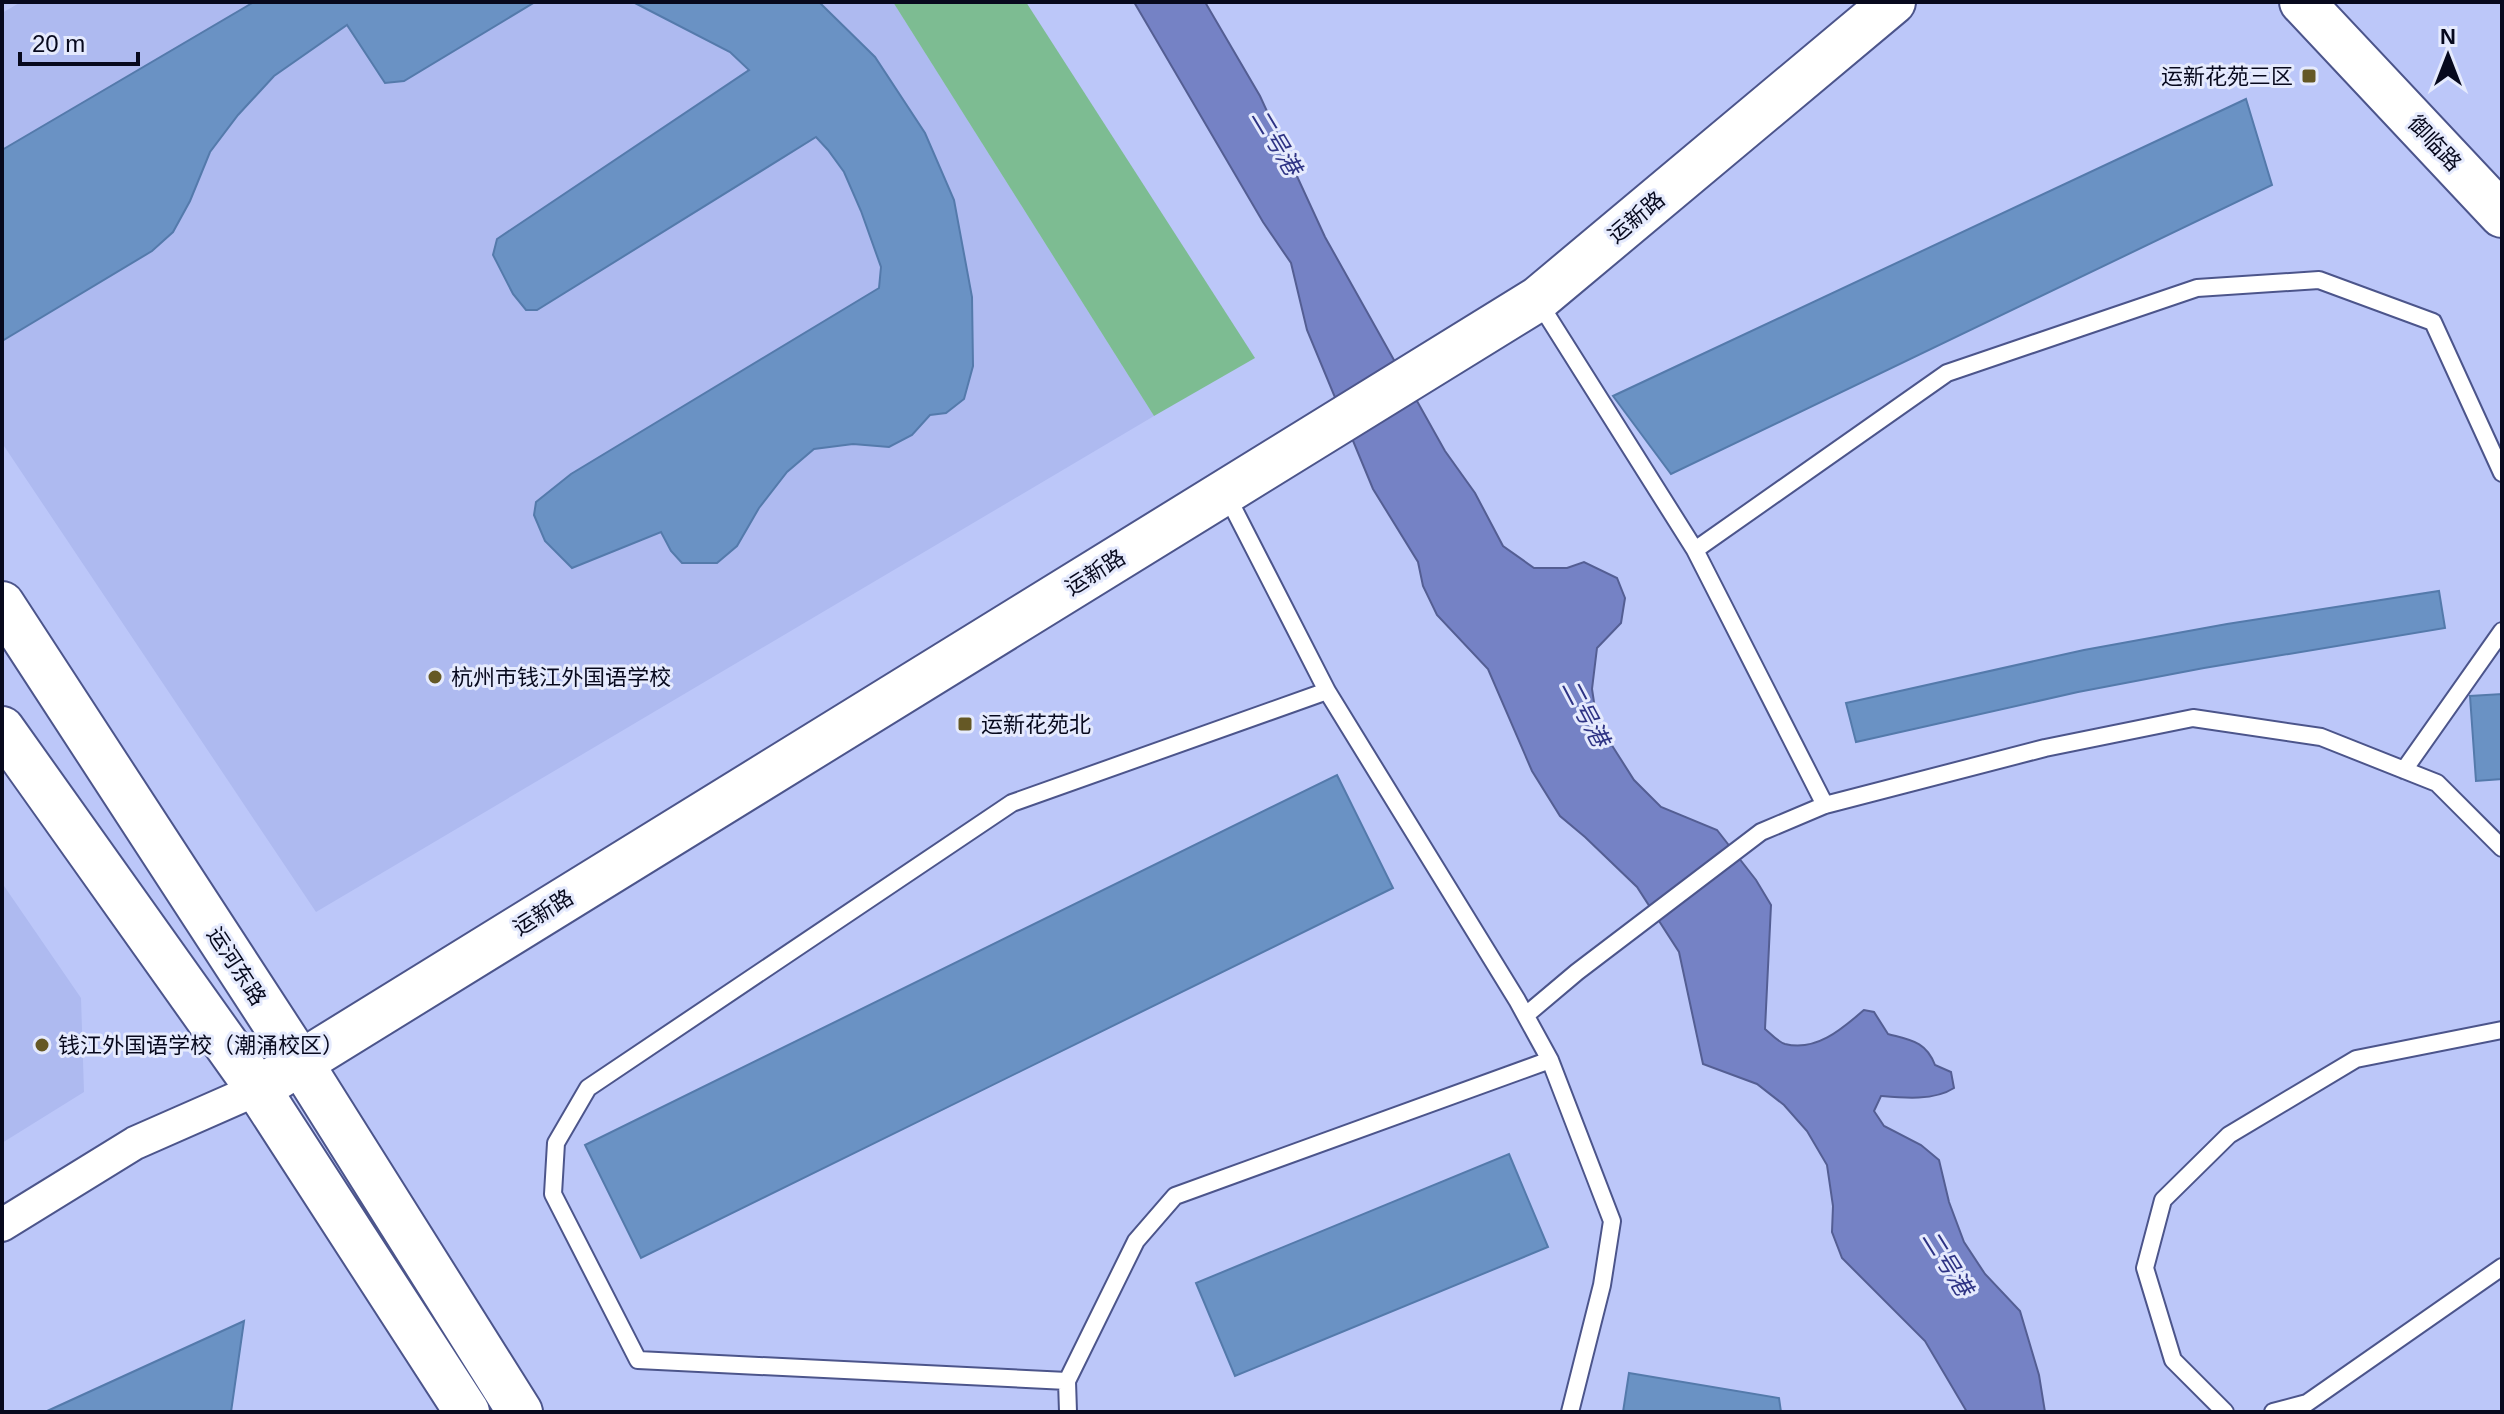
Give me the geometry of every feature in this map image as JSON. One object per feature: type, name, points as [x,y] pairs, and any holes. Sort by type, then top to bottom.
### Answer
[{"type":"street","name":"运新路","points":[[258,1089],[1538,299],[1893,2]]},
{"type":"street","name":"御临路","points":[[2302,2],[2502,215]]},
{"type":"street","name":"运河东路","points":[[2,604],[300,1062],[520,1412]]},
{"type":"street","points":[[2,729],[258,1089],[467,1412]]},
{"type":"street","points":[[2,1225],[135,1143],[258,1089]]},
{"type":"lane","points":[[1695,550],[1947,373],[2197,288],[2319,280],[2433,322],[2502,473]]},
{"type":"lane","points":[[1538,299],[1695,550],[1825,805]]},
{"type":"lane","points":[[1225,492],[1327,691],[1526,1015],[1550,1060],[1612,1221],[1602,1285],[1570,1412]]},
{"type":"lane","points":[[2404,770],[2502,631]]},
{"type":"lane","points":[[1067,1381],[638,1360],[553,1194],[556,1143],[588,1088],[1012,803],[1327,691]]},
{"type":"lane","points":[[1526,1015],[1577,972],[1761,832],[1825,805],[2045,748],[2193,718],[2321,737],[2437,783],[2502,848]]},
{"type":"lane","points":[[2225,1412],[2173,1360],[2145,1268],[2163,1200],[2229,1135],[2356,1059],[2502,1030]]},
{"type":"lane","points":[[1068,1412],[1067,1381],[1136,1241],[1175,1196],[1550,1060]]},
{"type":"lane","points":[[2273,1412],[2307,1403],[2502,1267]]},
{"type":"shaded area","name":"杭州市钱江外国语学校","points":[[21,2],[893,2],[1154,416],[316,912],[2,443],[2,13]]},
{"type":"shaded area","name":"钱江外国语学校（潮涌校区）","points":[[2,883],[81,998],[84,1092],[2,1143]]},
{"type":"green space","points":[[893,2],[1026,2],[1255,358],[1154,416]]},
{"type":"water","name":"二号港","points":[[1134,2],[1205,2],[1260,96],[1325,237],[1445,451],[1475,493],[1503,546],[1534,568],[1567,568],[1584,562],[1617,578],[1625,598],[1621,623],[1597,648],[1592,689],[1597,722],[1634,780],[1661,807],[1717,830],[1756,880],[1771,905],[1765,1029],[1785,1044],[1807,1045],[1828,1037],[1864,1010],[1874,1012],[1888,1034],[1922,1046],[1935,1065],[1951,1072],[1954,1088],[1918,1098],[1881,1096],[1874,1111],[1884,1126],[1921,1145],[1939,1160],[1949,1202],[1964,1242],[1985,1274],[2020,1311],[2039,1375],[2045,1412],[1967,1412],[1925,1341],[1842,1258],[1832,1232],[1833,1206],[1827,1165],[1807,1131],[1784,1105],[1757,1084],[1703,1064],[1679,952],[1637,887],[1560,816],[1532,771],[1488,669],[1437,615],[1423,586],[1418,562],[1373,489],[1307,330],[1291,263],[1263,222]]},
{"type":"building","points":[[254,2],[535,2],[404,81],[385,83],[347,25],[274,76],[238,115],[210,152],[190,201],[173,232],[152,251],[2,341],[2,150]]},
{"type":"building","points":[[633,2],[819,2],[875,57],[925,133],[954,200],[972,297],[973,366],[964,399],[946,413],[930,415],[912,435],[889,447],[853,444],[814,449],[787,472],[759,508],[737,546],[717,563],[682,563],[661,532],[572,568],[545,541],[534,515],[536,502],[571,474],[879,288],[881,267],[861,211],[844,172],[816,137],[537,310],[526,310],[513,294],[493,255],[497,239],[749,70],[730,52]]},
{"type":"building","points":[[2246,99],[2272,185],[1671,474],[1613,396]]},
{"type":"building","points":[[2439,591],[2445,628],[2078,692],[1856,742],[1846,703],[2084,650]]},
{"type":"building","points":[[2502,694],[2502,779],[2476,781],[2470,696]]},
{"type":"building","points":[[1337,775],[1393,888],[641,1258],[585,1145]]},
{"type":"building","points":[[1509,1154],[1548,1247],[1235,1376],[1196,1283]]},
{"type":"building","points":[[244,1321],[231,1412],[45,1412]]},
{"type":"building","points":[[1629,1373],[1779,1398],[1781,1412],[1623,1412]]},
{"type":"place","name":"运新花苑三区","points":[[2309,76]]},
{"type":"place","name":"杭州市钱江外国语学校","points":[[435,677]]},
{"type":"place","name":"运新花苑北","points":[[965,724]]},
{"type":"place","name":"钱江外国语学校（潮涌校区）","points":[[42,1045]]}]
